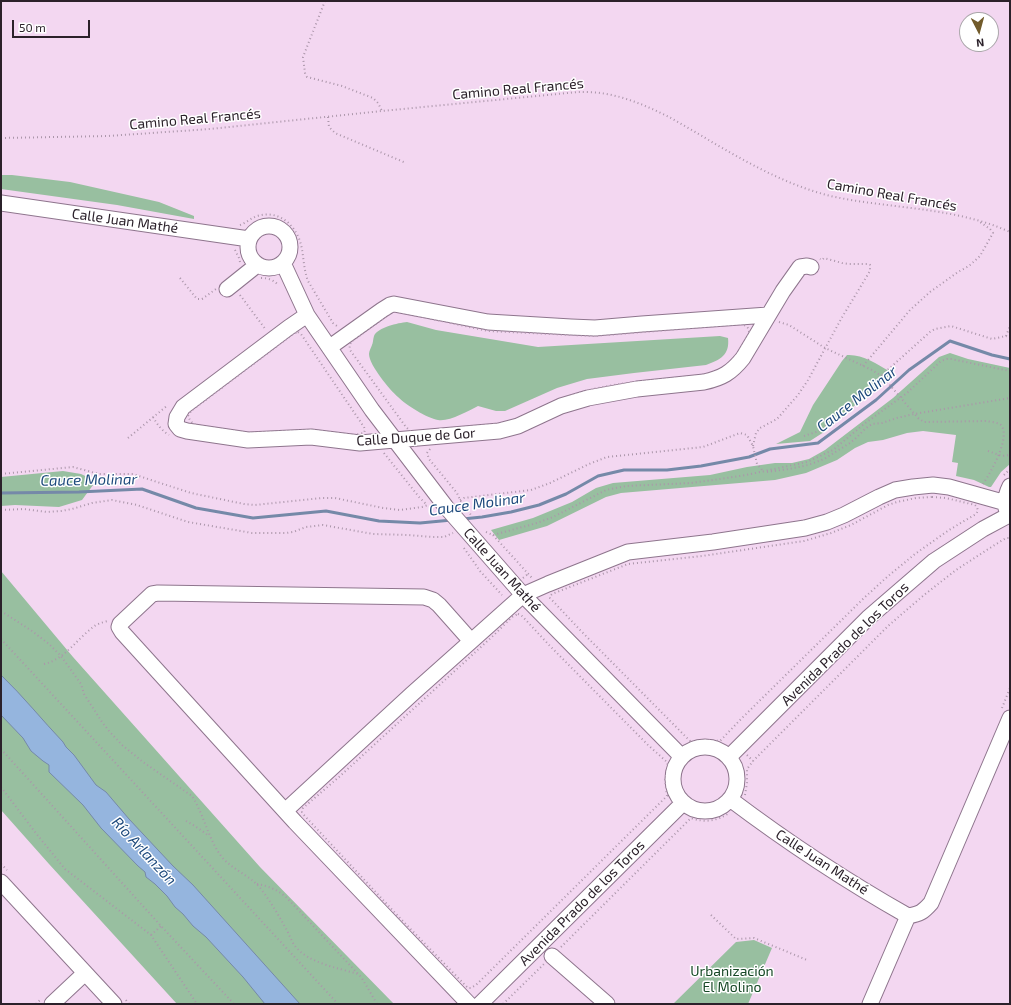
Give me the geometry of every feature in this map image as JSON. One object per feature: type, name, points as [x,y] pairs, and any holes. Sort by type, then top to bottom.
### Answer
[{"type":"street","name":"Calle Juan Mathé","points":[[1,203],[249,239]]},
{"type":"street","points":[[229,289],[263,268],[277,267],[283,263],[287,258],[290,244],[288,238],[278,228],[264,226],[252,233],[249,239],[247,246],[248,254],[258,271]]},
{"type":"street","name":"Calle Duque de Gor","points":[[307,315],[183,407],[177,417],[176,424],[180,429],[248,440],[311,438],[360,443],[394,440],[498,430],[518,426],[561,406],[588,398],[638,389],[714,380],[723,377],[743,358],[768,315],[800,266],[808,266],[816,261]]},
{"type":"street","name":"Calle Juan Mathé","points":[[283,263],[307,315],[441,507],[472,537],[523,595],[682,757]]},
{"type":"street","points":[[330,347],[382,310],[394,304],[488,322],[595,328],[768,315]]},
{"type":"street","points":[[1006,483],[1008,512]]},
{"type":"street","points":[[285,811],[412,694],[523,595],[628,552],[713,542],[805,528],[827,522],[895,490],[934,485],[980,492],[1008,512]]},
{"type":"street","name":"Avenida Prado de los Toros","points":[[729,757],[868,618],[934,561],[1008,512]]},
{"type":"street","points":[[469,1004],[285,811],[119,627],[120,624],[152,594],[158,593],[424,597],[433,600],[439,605],[471,641]]},
{"type":"street","points":[[870,1004],[913,915],[924,911],[932,903],[1005,716]]},
{"type":"street","points":[[700,747],[711,747],[721,751],[729,757],[734,764],[737,773],[735,802],[725,804],[719,808],[704,811],[696,810],[683,803],[677,795],[673,785],[673,775],[676,765],[682,757],[690,750],[700,747]]},
{"type":"street","name":"Calle Juan Mathé","points":[[735,802],[785,840],[842,877],[913,915]]},
{"type":"street","name":"Avenida Prado de los Toros","points":[[480,1004],[683,803]]},
{"type":"street","points":[[1,882],[114,1004]]},
{"type":"street","points":[[552,956],[607,1004]]},
{"type":"street","points":[[47,1001],[85,973]]},
{"type":"path","points":[[324,1],[303,57],[307,77],[342,86],[374,98],[382,111]]},
{"type":"path","name":"Camino Real Francés","points":[[1,138],[133,135],[210,129],[578,92],[599,93],[623,98],[656,110],[752,165],[797,185],[821,193],[848,199],[944,213],[978,220],[1010,232]]},
{"type":"path","points":[[328,117],[329,125],[334,133],[406,163]]},
{"type":"path","points":[[251,220],[257,216],[273,215],[284,218],[289,222],[299,240],[308,281],[333,323],[340,327]]},
{"type":"path","points":[[862,366],[915,306],[930,292],[969,266],[980,256],[993,233],[978,220]]},
{"type":"path","points":[[232,248],[235,250],[239,258],[240,265]]},
{"type":"path","points":[[753,446],[756,433],[760,428],[777,419],[798,395],[808,380],[871,268],[869,264],[842,263],[824,258],[816,261]]},
{"type":"path","points":[[258,271],[267,278],[273,280],[280,288]]},
{"type":"path","points":[[180,278],[197,299],[202,299],[229,289],[239,293],[267,331]]},
{"type":"path","points":[[395,311],[488,330],[594,336],[741,324],[746,325],[748,328],[748,336],[731,362],[723,369],[712,373],[701,376],[630,383],[582,392],[514,421],[466,427],[416,432],[410,431],[350,350],[350,343],[395,311]]},
{"type":"path","points":[[768,315],[778,322],[789,324],[825,348],[881,376],[895,390],[914,414],[924,422],[986,421],[999,424],[1007,430]]},
{"type":"path","points":[[804,436],[824,427],[935,328],[951,326],[992,339],[1006,336],[1010,338]]},
{"type":"path","points":[[1006,336],[1010,326]]},
{"type":"path","points":[[298,332],[301,334],[364,427],[364,433],[354,435],[311,430],[246,433],[193,424],[190,422],[188,416],[191,411],[293,334],[298,332]]},
{"type":"path","points":[[493,535],[553,517],[606,490],[626,486],[691,483],[746,475],[817,459],[833,450],[864,424],[907,393],[941,362],[947,359],[1010,371]]},
{"type":"path","points":[[1,474],[73,467],[99,474],[133,474],[191,493],[244,504],[255,505],[335,498],[400,510],[428,505],[441,507],[464,498],[531,490],[608,457],[703,447],[740,433],[747,435],[753,446],[757,464],[761,469],[764,471],[788,469],[808,465],[842,449],[872,424],[882,423],[914,414],[1010,398]]},
{"type":"path","points":[[153,417],[166,434],[172,438]]},
{"type":"path","points":[[980,492],[946,498],[932,497],[904,500],[888,505],[851,525],[815,538],[702,556],[628,564],[552,594],[550,598],[692,742],[707,740],[720,741],[768,692],[887,577],[915,554],[949,530],[976,514],[978,511],[977,508],[980,492],[1000,461],[1005,450]]},
{"type":"path","points":[[988,451],[1002,456],[1010,455]]},
{"type":"path","points":[[382,452],[419,498],[428,505]]},
{"type":"path","points":[[1006,483],[1004,475],[1010,469]]},
{"type":"path","points":[[1,510],[24,509],[47,512],[61,511],[92,503],[112,500],[138,505],[194,523],[241,532],[286,533],[306,527],[323,525],[372,534],[408,534],[433,537],[453,534]]},
{"type":"path","points":[[502,595],[480,571],[472,537],[487,533],[493,535],[533,579]]},
{"type":"path","points":[[503,1004],[691,818],[701,821],[712,821],[718,819],[735,802],[747,783],[746,769],[753,761],[888,626],[956,570],[1006,538],[1010,538]]},
{"type":"path","points":[[1,611],[32,631],[49,644],[61,656],[81,684],[84,694],[96,713],[109,731],[122,745],[143,762],[192,796],[220,854],[229,864],[261,889],[276,911],[298,950],[311,959],[323,964],[358,974]]},
{"type":"path","points":[[515,615],[521,615],[528,622],[648,745],[667,762],[668,766],[665,780],[667,796],[476,985],[468,988],[398,916],[302,812],[304,808],[515,615]]},
{"type":"path","points":[[44,664],[61,656],[98,624],[108,621],[112,617]]},
{"type":"path","points":[[108,621],[108,626]]},
{"type":"path","points":[[1,639],[338,1004]]},
{"type":"path","points":[[1005,716],[1010,688]]},
{"type":"path","points":[[1,749],[161,926],[234,1004]]},
{"type":"path","points":[[1,787],[65,869],[152,935],[197,1004]]},
{"type":"path","points":[[186,821],[210,836]]},
{"type":"path","points":[[256,884],[268,886],[281,893],[358,974],[377,1004]]},
{"type":"path","points":[[711,915],[736,939],[754,938],[807,960]]},
{"type":"path","points":[[152,935],[161,926]]},
{"type":"path","points":[[36,1004],[47,1001]]},
{"type":"green space","points":[[1,175],[70,182],[159,202],[194,216],[194,219],[117,205],[1,189]]},
{"type":"green space","points":[[407,322],[436,330],[538,347],[720,336],[728,338],[728,344],[726,353],[720,359],[706,365],[587,379],[557,388],[505,411],[496,411],[478,406],[453,418],[438,420],[417,411],[398,397],[380,377],[370,359],[369,352],[376,333],[389,326]]},
{"type":"green space","points":[[950,353],[968,359],[1010,368],[1010,464],[1001,472],[991,487],[974,480],[956,476],[958,463],[952,462],[956,435],[923,431],[868,442],[855,448],[837,460],[806,473],[775,480],[621,493],[606,497],[547,526],[499,540],[491,530],[533,518],[572,502],[596,488],[613,483],[710,475],[747,467],[775,463],[792,463],[809,459],[825,450],[893,398],[939,357]]},
{"type":"green space","points":[[847,355],[858,356],[869,360],[889,371],[890,375],[824,432],[810,441],[776,444],[800,432],[813,405]]},
{"type":"green space","points":[[63,471],[81,474],[96,481],[82,500],[59,507],[15,505],[1,506],[1,477]]},
{"type":"green space","points":[[1,571],[73,657],[260,867],[394,1004],[177,1004],[49,864],[1,810]]},
{"type":"green space","name":"Urbanización El Molino","points":[[754,940],[772,948],[748,1004],[673,1004],[736,942]]},
{"type":"water","name":"Río Arlanzón","points":[[1,675],[63,742],[96,785],[106,792],[129,819],[193,885],[300,1004],[265,1004],[243,977],[206,937],[193,926],[155,884],[146,877],[145,872],[101,828],[83,805],[49,772],[49,765],[31,751],[23,738],[1,715]]},
{"type":"waterway","name":"Cauce Molinar","points":[[463,519],[511,512],[539,505],[566,494],[598,476],[624,470],[667,470],[701,466],[749,457],[770,449],[818,443],[876,400],[909,370],[950,341],[992,355],[1010,359]]},
{"type":"waterway","name":"Cauce Molinar","points":[[1,493],[79,492],[142,489],[196,508],[253,518],[326,511],[379,521],[420,523],[452,520]]}]
